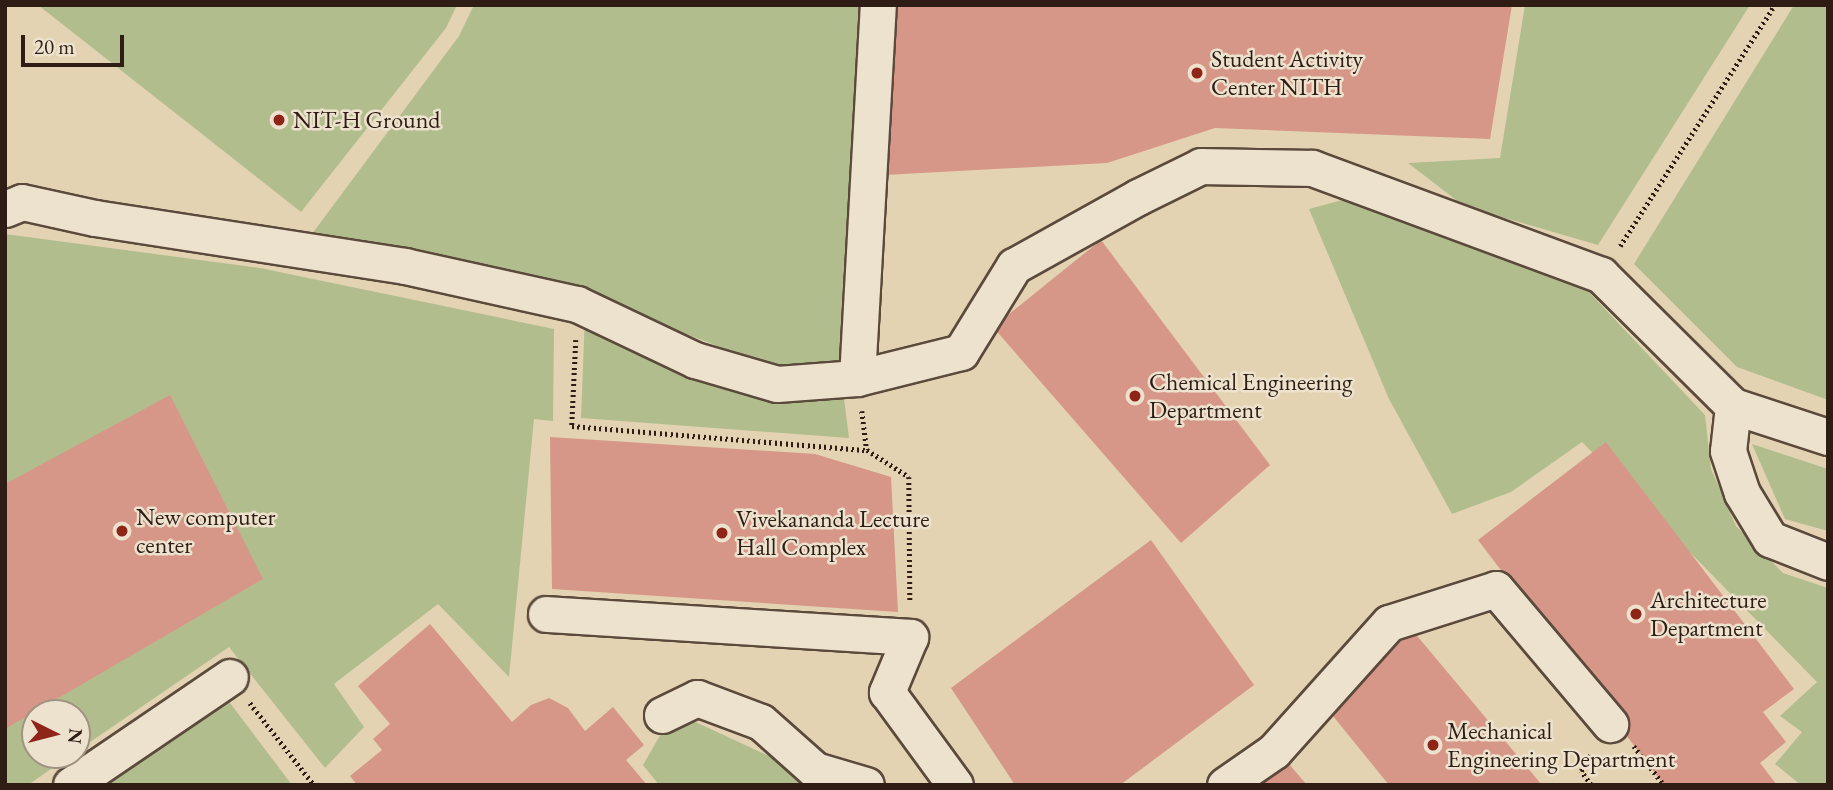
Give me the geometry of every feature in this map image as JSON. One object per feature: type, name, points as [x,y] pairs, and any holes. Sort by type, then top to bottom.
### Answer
[{"type":"street","points":[[857,379],[878,5]]},
{"type":"street","points":[[5,209],[22,202],[95,218],[405,266],[577,304],[695,360],[777,384],[857,379],[961,352],[1014,266],[1138,197],[1201,166],[1312,168],[1601,275],[1733,406],[1828,437]]},
{"type":"street","points":[[1733,406],[1728,451],[1742,493],[1770,539],[1828,562]]},
{"type":"street","points":[[1225,785],[1274,751],[1389,623],[1496,589],[1610,724]]},
{"type":"street","points":[[545,614],[910,637],[887,692],[955,785]]},
{"type":"street","points":[[71,785],[230,677]]},
{"type":"street","points":[[662,715],[697,698],[761,722],[815,770],[866,785]]},
{"type":"path","points":[[1601,275],[1775,5]]},
{"type":"path","points":[[577,304],[572,426],[867,450],[909,477],[910,637]]},
{"type":"path","points":[[857,379],[867,450]]},
{"type":"path","points":[[230,677],[314,785]]},
{"type":"green space","name":"NIT-H Ground","points":[[38,5],[457,5],[446,28],[301,212]]},
{"type":"green space","points":[[474,5],[861,5],[842,363],[774,367],[523,273],[412,249],[309,238],[459,36]]},
{"type":"green space","points":[[1525,5],[1750,5],[1598,245],[1464,206],[1408,163],[1500,158]]},
{"type":"green space","points":[[1794,5],[1828,5],[1828,400],[1737,367],[1634,264]]},
{"type":"green space","points":[[1346,199],[1587,290],[1705,415],[1711,469],[1736,526],[1783,573],[1828,588],[1828,785],[1801,785],[1775,764],[1802,732],[1780,716],[1817,682],[1582,442],[1511,492],[1452,514],[1389,399],[1309,209]]},
{"type":"green space","points":[[5,234],[260,268],[554,329],[553,421],[534,419],[509,677],[438,604],[334,684],[364,727],[325,768],[229,647],[91,741],[91,699],[21,699],[21,769],[51,769],[28,785],[5,785]]},
{"type":"green space","points":[[585,315],[843,390],[849,438],[581,418]]},
{"type":"green space","points":[[1752,444],[1828,469],[1828,531],[1785,519]]},
{"type":"green space","points":[[227,699],[292,785],[102,785]]},
{"type":"green space","points":[[689,719],[782,762],[802,781],[796,785],[659,785],[643,765],[662,732]]},
{"type":"building","name":"Student Activity Center NITH","points":[[895,5],[1512,5],[1490,139],[1215,128],[1107,163],[884,175]]},
{"type":"building","name":"Chemical Engineering Department","points":[[1101,240],[1270,465],[1181,543],[993,327]]},
{"type":"building","name":"New computer center","points":[[170,395],[263,579],[57,699],[21,699],[21,720],[5,729],[5,484]]},
{"type":"building","name":"Vivekananda Lecture Hall Complex","points":[[550,437],[815,454],[891,477],[898,612],[552,589]]},
{"type":"building","name":"Architecture Department","points":[[1606,442],[1794,689],[1763,712],[1786,742],[1760,763],[1777,785],[1664,785],[1478,540]]},
{"type":"building","points":[[1151,540],[1254,685],[1120,785],[1015,785],[951,688]]},
{"type":"building","points":[[430,624],[512,722],[531,705],[549,698],[568,708],[585,731],[613,707],[644,745],[626,760],[647,785],[357,785],[350,776],[382,750],[373,739],[390,724],[358,686]]},
{"type":"building","name":"Mechanical Engineering Department","points":[[1413,631],[1542,785],[1389,785],[1324,705]]},
{"type":"building","points":[[1282,756],[1307,785],[1250,785]]},
{"type":"place","name":"Student Activity Center NITH","points":[[1197,73]]},
{"type":"place","name":"NIT-H Ground","points":[[279,120]]},
{"type":"place","name":"Chemical Engineering Department","points":[[1135,396]]},
{"type":"place","name":"New computer center","points":[[122,531]]},
{"type":"place","name":"Vivekananda Lecture Hall Complex","points":[[722,533]]},
{"type":"place","name":"Architecture Department","points":[[1636,614]]},
{"type":"place","name":"Mechanical Engineering Department","points":[[1433,745]]}]
